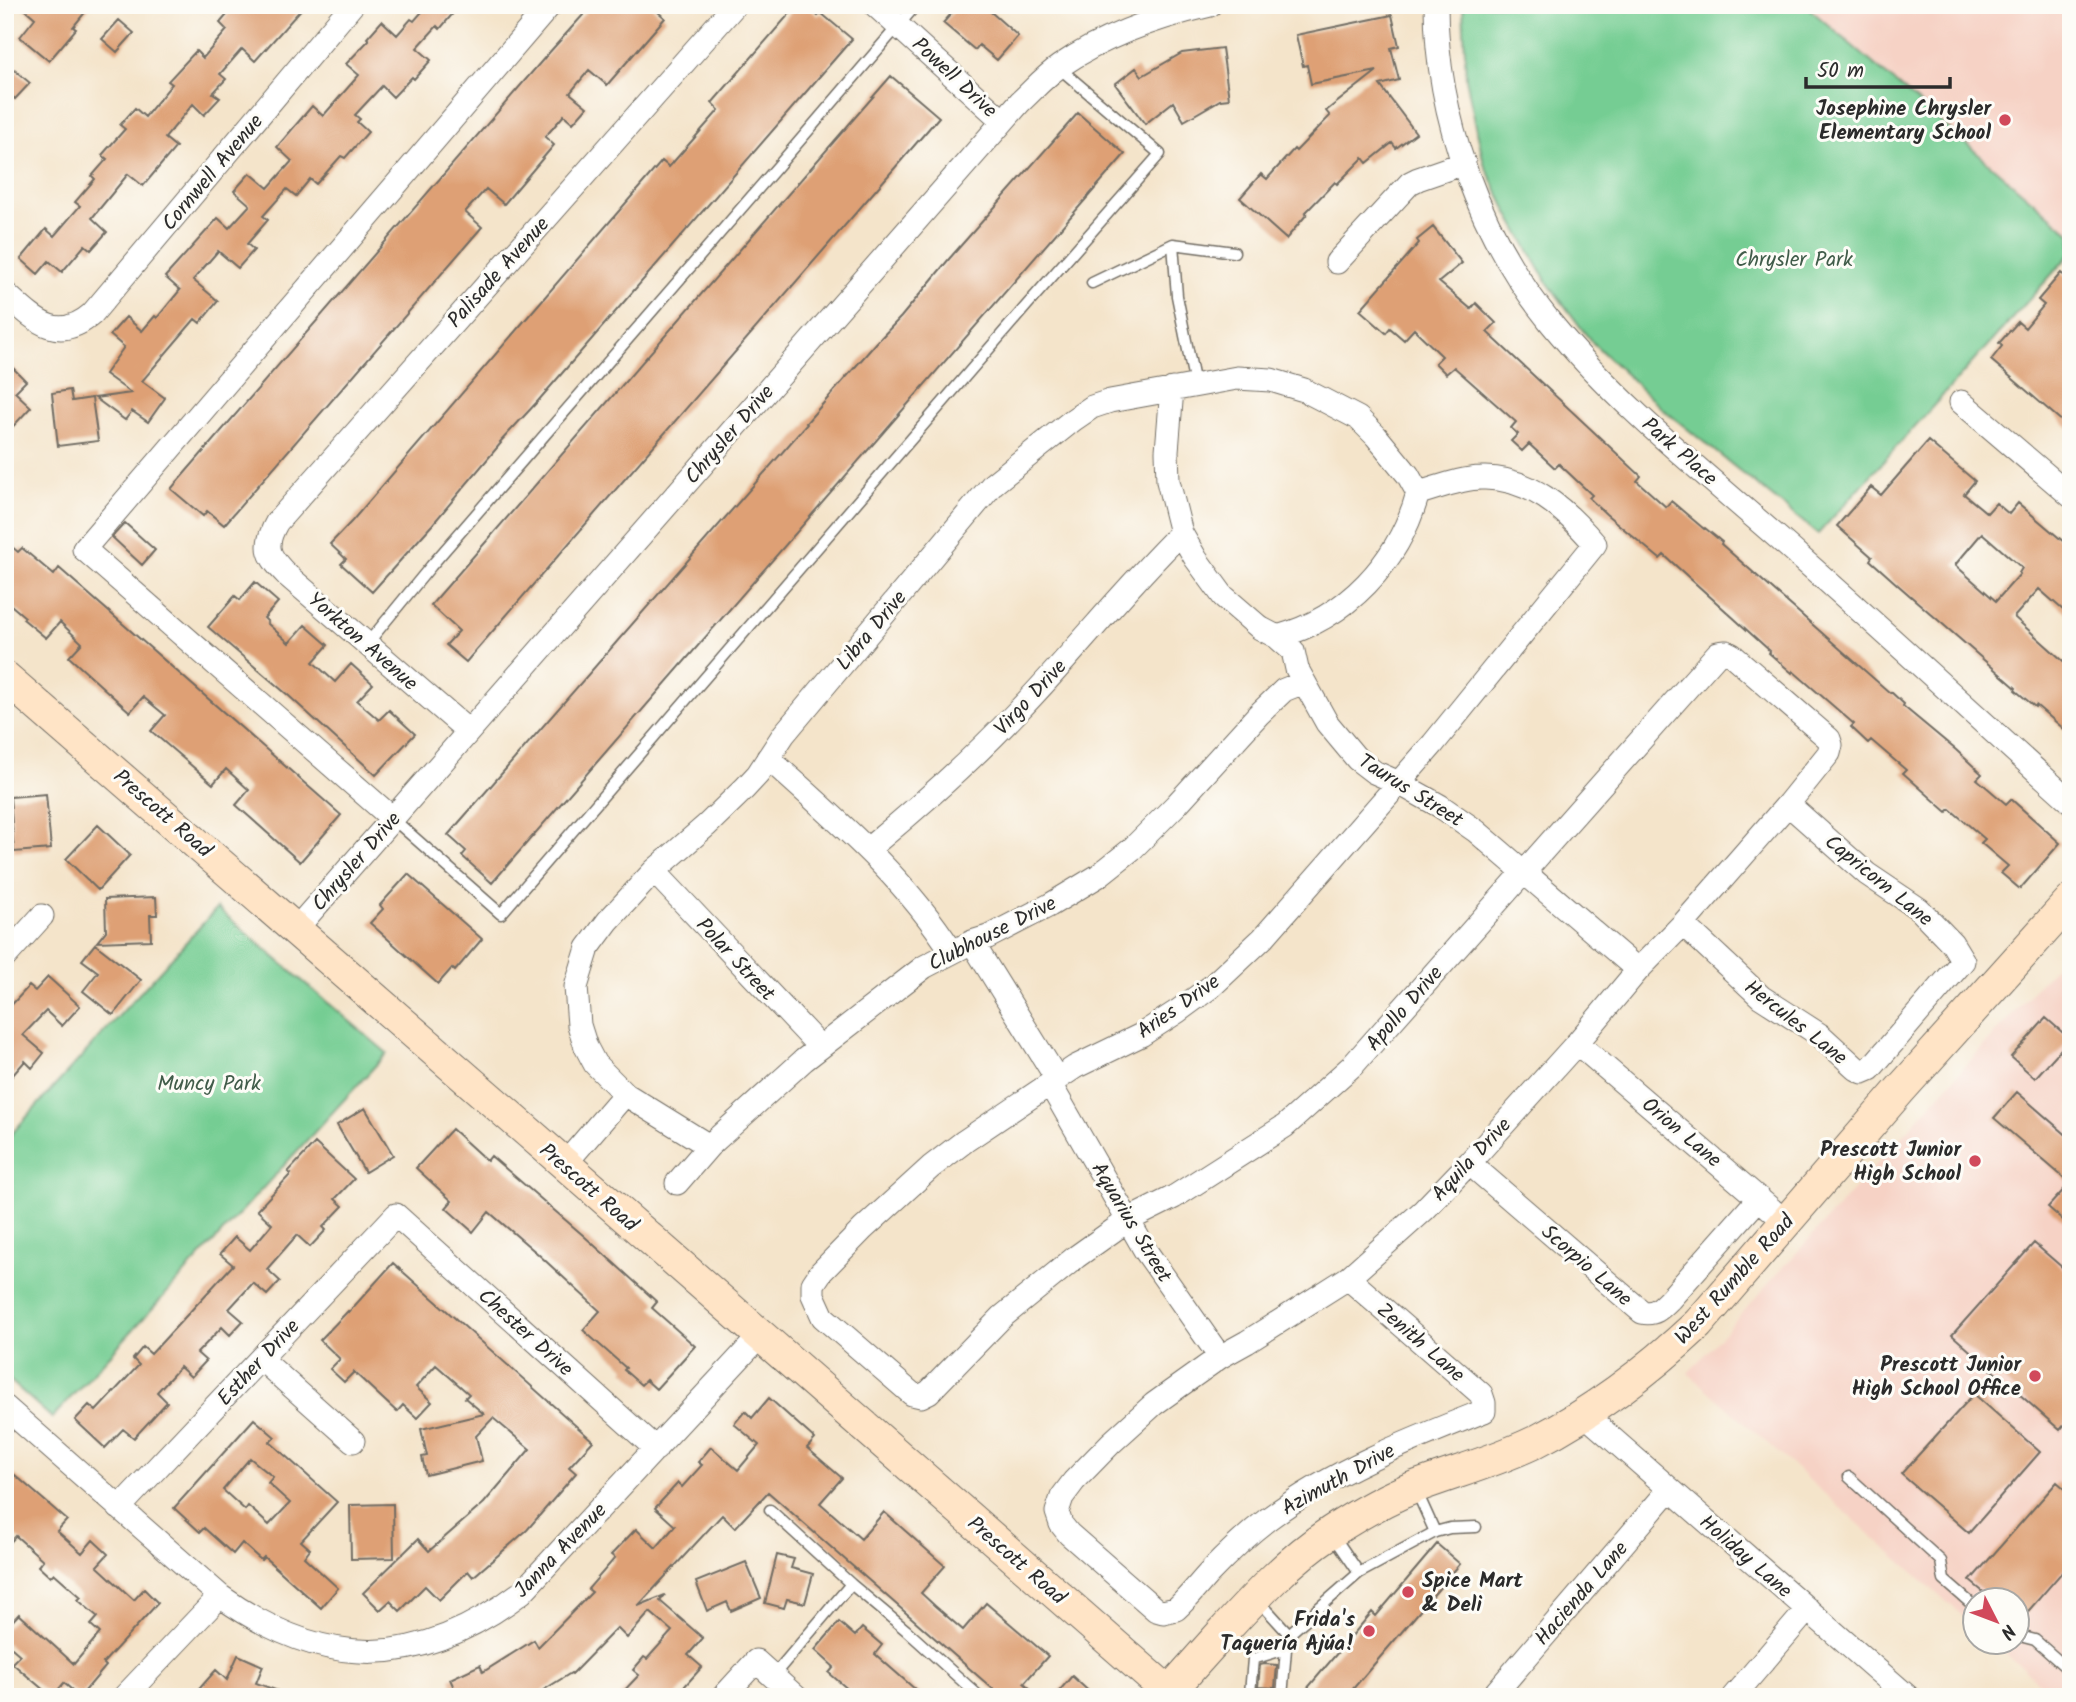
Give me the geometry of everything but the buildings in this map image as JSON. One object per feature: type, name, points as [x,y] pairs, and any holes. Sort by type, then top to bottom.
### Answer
[{"type":"main road","name":"Prescott Road","points":[[5,677],[247,885],[295,930],[1170,1695]]},
{"type":"main road","name":"West Rumble Road","points":[[1170,1695],[1255,1597],[1300,1555],[1331,1532],[1387,1499],[1534,1442],[1584,1414],[1626,1385],[1698,1324],[1770,1208],[2003,974],[2071,900]]},
{"type":"street","name":"Cornwell Avenue","points":[[5,293],[40,323],[48,326],[65,328],[77,325],[92,314],[352,5]]},
{"type":"street","points":[[392,818],[84,549],[550,5]]},
{"type":"street","name":"Palisade Avenue","points":[[268,543],[277,522],[735,5]]},
{"type":"street","name":"Powell Drive","points":[[875,5],[1003,121]]},
{"type":"street","name":"Chrysler Drive","points":[[295,930],[1020,102],[1058,67],[1112,38],[1147,23],[1210,5]]},
{"type":"street","name":"Park Place","points":[[1436,5],[1442,75],[1464,163],[1482,209],[1509,261],[1549,321],[1580,357],[1640,416],[2071,803]]},
{"type":"street","points":[[1337,262],[1410,183],[1464,163]]},
{"type":"street","name":"Libra Drive","points":[[709,1146],[625,1094],[595,1064],[586,1047],[577,1010],[576,986],[588,948],[608,921],[654,871],[707,825],[758,774],[784,734],[993,484],[1073,419],[1092,407],[1110,401],[1237,378],[1271,380],[1304,390],[1358,418],[1408,475],[1418,493]]},
{"type":"street","name":"Taurus Street","points":[[1172,389],[1167,451],[1168,481],[1181,533],[1223,596],[1260,628],[1277,637],[1293,651],[1297,669],[1327,723],[1357,759],[1374,772],[1440,806],[1476,831],[1638,970]]},
{"type":"street","points":[[1961,402],[2071,496]]},
{"type":"street","name":"Aries Drive","points":[[921,1396],[912,1394],[822,1317],[813,1295],[813,1284],[821,1272],[863,1229],[931,1167],[965,1141],[1075,1068],[1141,1035],[1212,986],[1280,921],[1476,692],[1594,544],[1553,502],[1516,483],[1495,478],[1479,478],[1418,493]]},
{"type":"street","points":[[1277,637],[1311,626],[1348,603],[1387,561],[1401,539],[1418,493]]},
{"type":"street","name":"Virgo Drive","points":[[867,849],[928,800],[1018,711],[1181,533]]},
{"type":"street","name":"Yorkton Avenue","points":[[268,543],[273,561],[288,576],[468,731]]},
{"type":"street","name":"Apollo Drive","points":[[921,1396],[929,1392],[1002,1317],[1076,1256],[1128,1220],[1185,1190],[1285,1126],[1353,1065],[1718,653],[1726,652],[1732,655],[1829,739],[1831,745]]},
{"type":"street","name":"Clubhouse Drive","points":[[677,1183],[709,1146],[820,1047],[924,967],[1050,905],[1098,876],[1132,849],[1283,691],[1304,682]]},
{"type":"street","name":"Aquila Drive","points":[[1057,1512],[1062,1497],[1074,1481],[1154,1404],[1220,1357],[1349,1278],[1424,1210],[1577,1043],[1638,970],[1683,924],[1788,804],[1829,753],[1831,745]]},
{"type":"street","name":"Aquarius Street","points":[[768,758],[867,849],[934,924],[962,947],[1053,1082],[1145,1250],[1220,1357]]},
{"type":"street","name":"Capricorn Lane","points":[[1788,804],[1851,861],[1919,909],[1952,943],[1963,961]]},
{"type":"street","name":"Polar Street","points":[[654,871],[820,1047]]},
{"type":"street","points":[[5,957],[42,916]]},
{"type":"street","name":"Hercules Lane","points":[[1683,924],[1761,997],[1820,1035],[1863,1072],[1870,1069],[1963,961]]},
{"type":"street","name":"Orion Lane","points":[[1577,1043],[1770,1208]]},
{"type":"street","points":[[564,1165],[625,1094]]},
{"type":"street","name":"Scorpio Lane","points":[[1469,1163],[1642,1312],[1650,1314],[1658,1311],[1770,1208]]},
{"type":"street","name":"Esther Drive","points":[[119,1508],[396,1215]]},
{"type":"street","name":"Chester Drive","points":[[396,1215],[656,1449]]},
{"type":"street","name":"Zenith Lane","points":[[1349,1278],[1481,1394],[1484,1411]]},
{"type":"street","name":"Janna Avenue","points":[[5,1407],[220,1596],[246,1615],[280,1632],[342,1650],[405,1649],[442,1639],[470,1627],[495,1613],[522,1592],[760,1336]]},
{"type":"street","points":[[261,1359],[352,1441]]},
{"type":"street","name":"Azimuth Drive","points":[[1057,1512],[1061,1524],[1069,1534],[1156,1610],[1166,1612],[1176,1609],[1184,1602],[1209,1574],[1267,1520],[1307,1492],[1390,1448],[1484,1411]]},
{"type":"street","name":"Holiday Lane","points":[[1584,1414],[1908,1697]]},
{"type":"street","name":"Hacienda Lane","points":[[1492,1697],[1670,1489]]},
{"type":"street","points":[[124,1697],[220,1596]]},
{"type":"street","points":[[1733,1697],[1808,1609]]},
{"type":"street","points":[[723,1697],[764,1668],[796,1697]]},
{"type":"lane","points":[[367,644],[439,555],[916,5]]},
{"type":"lane","points":[[392,818],[501,914],[1160,154],[1058,67]]},
{"type":"lane","points":[[1173,244],[1177,296],[1195,385]]},
{"type":"lane","points":[[1092,282],[1173,244],[1234,252]]},
{"type":"lane","points":[[1849,1476],[1941,1561],[1944,1580],[1960,1593]]},
{"type":"lane","points":[[1415,1487],[1435,1532]]},
{"type":"lane","points":[[770,1510],[980,1697]]},
{"type":"lane","points":[[1282,1697],[1289,1634],[1359,1573],[1435,1532],[1450,1528],[1476,1528]]},
{"type":"lane","points":[[1331,1532],[1359,1573]]},
{"type":"lane","points":[[764,1668],[851,1584]]},
{"type":"lane","points":[[1255,1597],[1289,1634]]},
{"type":"lane","points":[[2030,1639],[2071,1672]]},
{"type":"lane","points":[[1255,1697],[1250,1693],[1254,1658],[1286,1649]]},
{"type":"shaded area","name":"Josephine Chrysler Elementary School","points":[[1806,5],[2071,5],[2071,234]]},
{"type":"shaded area","name":"Prescott Junior High School","points":[[2071,949],[2071,1697],[2055,1697],[2009,1656],[2030,1656],[2030,1586],[1960,1586],[1960,1614],[1688,1373]]},
{"type":"green space","name":"Chrysler Park","points":[[1463,5],[1805,5],[2071,234],[2071,253],[1818,534],[1659,406],[1591,341],[1547,282],[1484,164],[1466,79]]},
{"type":"green space","name":"Muncy Park","points":[[217,908],[387,1053],[52,1418],[5,1376],[5,1141]]},
{"type":"place","name":"Josephine Chrysler Elementary School","points":[[2005,120]]},
{"type":"place","name":"Prescott Junior High School","points":[[1975,1161]]},
{"type":"place","name":"Prescott Junior High School Office","points":[[2035,1376]]},
{"type":"place","name":"Spice Mart & Deli","points":[[1408,1592]]},
{"type":"place","name":"Frida's Taquería Ajúa!","points":[[1369,1631]]}]
